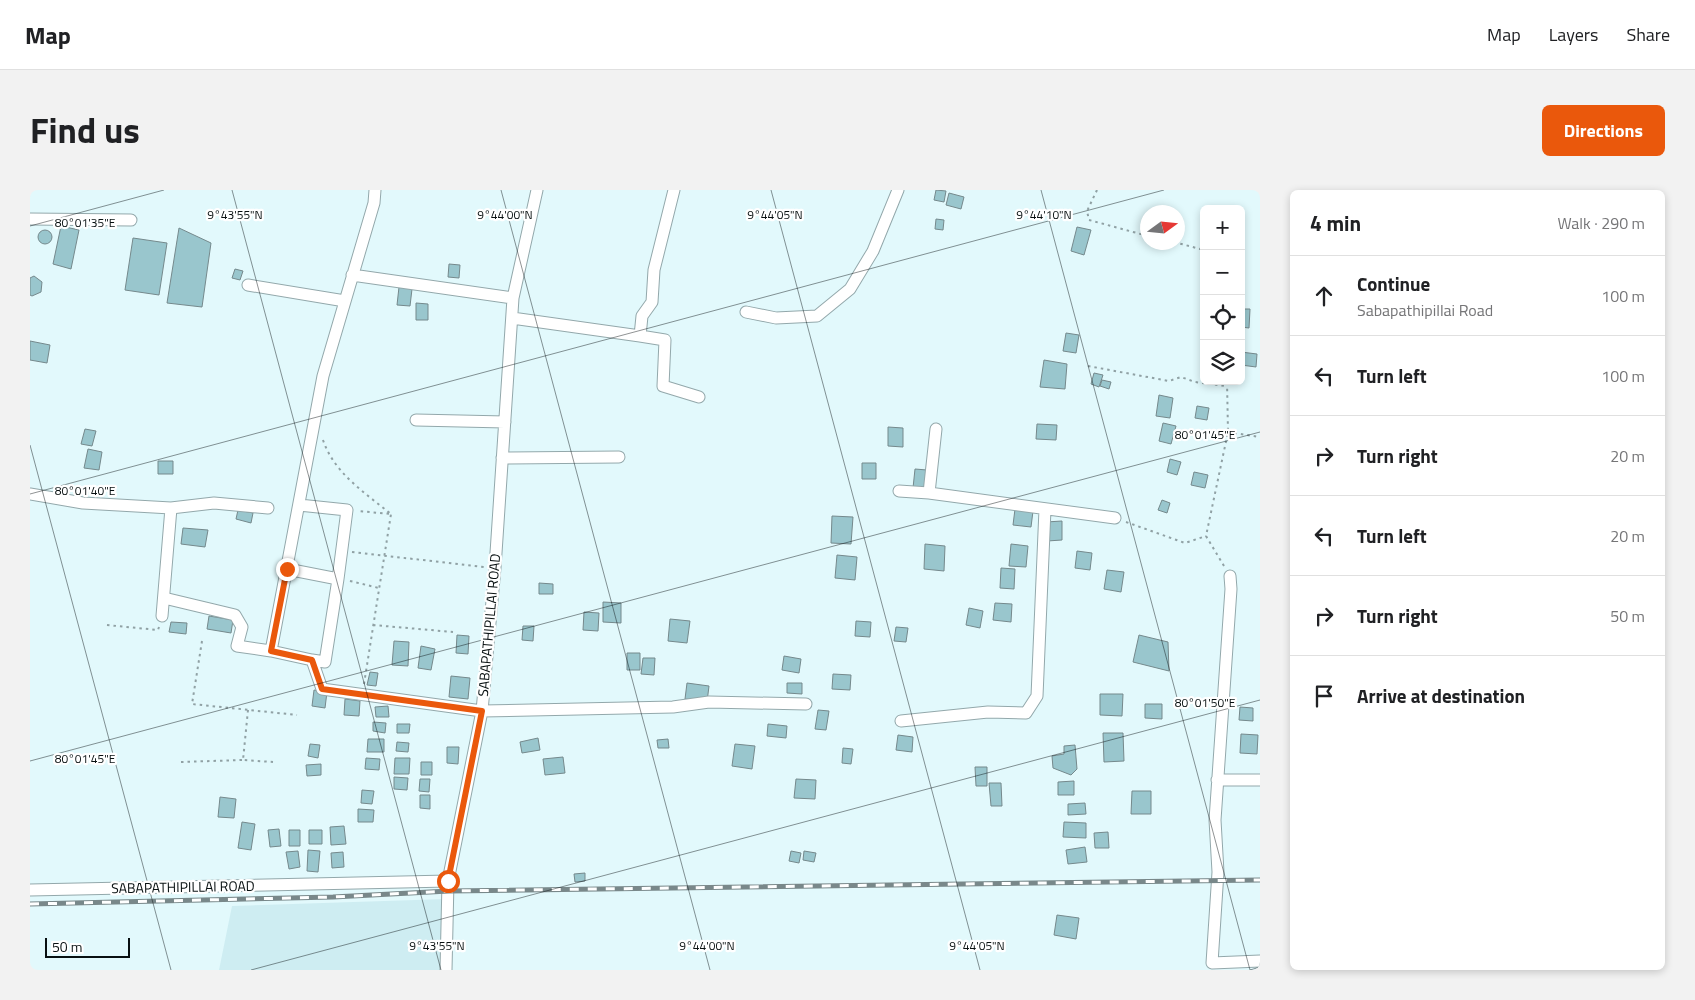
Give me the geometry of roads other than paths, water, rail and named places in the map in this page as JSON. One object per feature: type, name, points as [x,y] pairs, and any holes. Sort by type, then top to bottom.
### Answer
[{"type":"street","points":[[271,651],[323,376],[374,203],[375,190]]},
{"type":"street","name":"SABAPATHIPILLAI ROAD","points":[[30,890],[448,881],[482,711],[513,298],[537,190]]},
{"type":"street","points":[[640,336],[642,316],[652,302],[654,270],[674,190]]},
{"type":"street","points":[[746,312],[776,318],[817,316],[850,289],[873,251],[898,190]]},
{"type":"street","points":[[30,219],[131,220]]},
{"type":"street","points":[[352,275],[513,298]]},
{"type":"street","points":[[248,285],[345,300]]},
{"type":"street","points":[[512,318],[665,340],[663,386],[699,397]]},
{"type":"street","points":[[416,420],[505,422]]},
{"type":"street","points":[[929,493],[936,429]]},
{"type":"street","points":[[502,458],[619,457]]},
{"type":"street","points":[[899,491],[929,493],[1115,518]]},
{"type":"street","points":[[30,494],[83,503],[171,508],[214,503],[268,508]]},
{"type":"street","points":[[164,598],[235,615],[242,627],[237,646],[324,662],[348,510],[299,505]]},
{"type":"street","points":[[162,616],[171,508]]},
{"type":"street","points":[[901,722],[988,712],[1026,713],[1037,696],[1045,508]]},
{"type":"street","points":[[287,569],[338,579]]},
{"type":"street","points":[[1230,576],[1232,589],[1214,820],[1218,872],[1213,966],[1260,961]]},
{"type":"street","points":[[312,660],[322,689],[482,711],[673,708],[709,702],[806,704]]},
{"type":"street","points":[[1217,780],[1260,780]]},
{"type":"street","points":[[446,970],[448,881]]},
{"type":"railway","points":[[30,904],[333,897],[449,891],[1260,880]]}]
